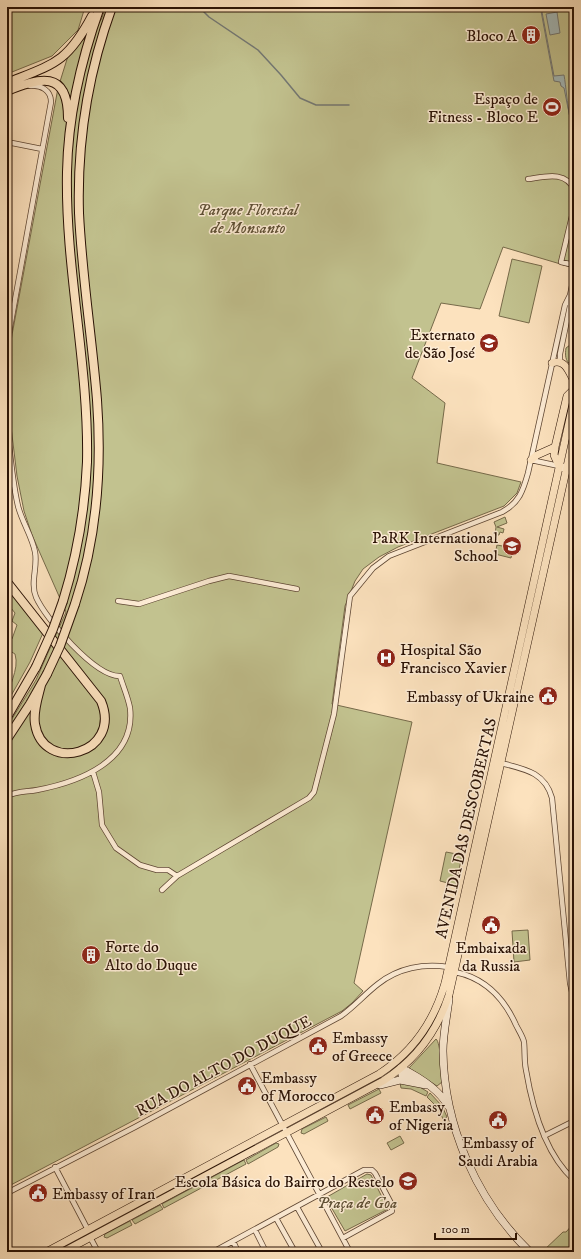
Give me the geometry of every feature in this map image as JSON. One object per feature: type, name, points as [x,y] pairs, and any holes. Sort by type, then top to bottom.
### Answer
[{"type":"highway","points":[[7,83],[60,60],[80,40],[99,7]]},
{"type":"highway","points":[[67,170],[70,129],[76,93],[86,50],[99,7]]},
{"type":"highway","points":[[7,739],[41,685],[60,646],[86,567],[93,528],[99,458],[97,400],[81,236],[80,163],[84,118],[91,78],[98,49],[112,7]]},
{"type":"highway","points":[[7,91],[31,81],[39,80],[52,82],[61,90],[68,111],[68,240],[83,382],[87,461],[80,530],[74,562],[63,601],[36,667],[7,717]]},
{"type":"highway","points":[[7,582],[101,701],[105,712],[105,722],[100,737],[92,745],[79,752],[68,754],[56,751],[42,740],[36,730],[35,720],[41,685]]},
{"type":"main road","points":[[556,362],[571,368],[574,381]]},
{"type":"main road","points":[[567,468],[554,455],[567,396],[574,388]]},
{"type":"main road","name":"AVENIDA DAS DESCOBERTAS","points":[[62,1252],[374,1086],[401,1068],[417,1053],[431,1035],[442,1016],[455,972],[567,468],[574,400]]},
{"type":"main road","name":"AVENIDA DAS DESCOBERTAS","points":[[46,1252],[379,1074],[396,1062],[418,1040],[430,1022],[440,998],[448,967],[574,435]]},
{"type":"main road","points":[[531,460],[537,455],[555,447]]},
{"type":"main road","points":[[396,1062],[401,1068]]},
{"type":"street","points":[[7,95],[30,86],[39,87],[43,88],[50,94],[51,102],[7,343]]},
{"type":"street","points":[[7,144],[12,143],[42,149]]},
{"type":"street","points":[[528,179],[559,176],[565,178],[572,184],[574,190]]},
{"type":"street","points":[[574,213],[561,262],[574,265]]},
{"type":"street","points":[[162,890],[177,876],[302,802],[314,792],[334,714],[350,596],[365,575],[380,562],[397,552],[509,508],[515,504],[523,492],[556,362],[565,305],[570,294],[574,276]]},
{"type":"street","points":[[556,362],[560,354],[570,306],[570,294]]},
{"type":"street","points":[[7,428],[18,507],[35,550],[34,585],[37,598],[70,643],[85,659],[111,675],[120,676],[130,707],[130,720],[126,739],[116,756],[93,772],[36,790],[18,791],[7,796]]},
{"type":"street","points":[[531,460],[567,468]]},
{"type":"street","points":[[118,601],[139,604],[209,580],[229,576],[298,589]]},
{"type":"street","points":[[501,762],[536,774],[546,783],[552,798],[570,983],[574,1000]]},
{"type":"street","points":[[93,772],[99,792],[102,825],[116,848],[140,865],[157,870],[168,870],[177,876]]},
{"type":"street","name":"RUA DO ALTO DO DUQUE","points":[[7,1193],[135,1127],[341,1016],[353,1008],[379,983],[395,974],[422,966],[448,967]]},
{"type":"street","points":[[455,972],[468,975],[484,983],[499,996],[510,1012],[524,1041],[526,1069],[532,1102],[544,1136],[567,1173],[574,1180]]},
{"type":"street","points":[[449,995],[444,1046],[445,1077],[452,1116],[465,1156],[480,1187],[500,1218],[529,1252]]},
{"type":"street","points":[[250,1064],[350,1252]]},
{"type":"street","points":[[401,1068],[402,1075],[411,1081],[438,1089],[442,1087],[445,1077]]},
{"type":"street","points":[[401,1068],[420,1079],[442,1098],[452,1116]]},
{"type":"street","points":[[374,1086],[393,1081],[411,1081]]},
{"type":"street","points":[[544,1136],[574,1121]]},
{"type":"street","points":[[55,1167],[88,1230]]},
{"type":"street","points":[[213,1252],[364,1170],[375,1173],[392,1205],[392,1211],[343,1238]]},
{"type":"street","points":[[298,1207],[322,1252]]},
{"type":"street","points":[[276,1218],[295,1252]]},
{"type":"street","points":[[254,1230],[266,1252]]},
{"type":"street","points":[[90,1237],[98,1252]]},
{"type":"street","points":[[233,1241],[238,1252]]},
{"type":"street","points":[[433,1252],[439,1250],[443,1252]]},
{"type":"green space","points":[[7,7],[85,7],[78,30],[52,56],[7,74]]},
{"type":"green space","name":"Parque Florestal de Monsanto","points":[[106,7],[574,7],[574,268],[503,247],[480,309],[441,303],[412,378],[445,403],[437,463],[521,482],[517,493],[504,506],[398,547],[379,557],[363,569],[355,581],[345,606],[332,704],[412,722],[354,983],[363,991],[342,1011],[7,1187],[7,727],[36,680],[66,612],[32,535],[24,511],[17,476],[7,394],[7,367],[58,88],[68,56],[101,20]]},
{"type":"green space","points":[[512,259],[542,266],[529,323],[499,316]]},
{"type":"green space","points":[[574,325],[574,363],[571,364],[567,360],[566,348],[570,345]]},
{"type":"green space","points":[[505,517],[507,523],[497,527],[504,529],[503,533],[500,532],[499,535],[495,535],[496,527],[494,522]]},
{"type":"green space","points":[[497,545],[513,548],[511,558],[495,554]]},
{"type":"green space","points":[[7,587],[43,633],[30,662],[7,703],[15,672],[16,660],[15,654],[7,649],[7,644],[12,639],[17,625],[12,621],[15,613],[7,603]]},
{"type":"green space","points":[[446,852],[462,855],[456,885],[440,881]]},
{"type":"green space","points":[[528,930],[530,960],[514,962],[512,931]]},
{"type":"green space","points":[[436,1039],[440,1052],[442,1082],[437,1086],[409,1068]]},
{"type":"green space","points":[[400,1083],[418,1086],[428,1092],[426,1096],[411,1089],[401,1088]]},
{"type":"green space","points":[[379,1089],[381,1093],[350,1109],[348,1105]]},
{"type":"green space","points":[[430,1093],[442,1106],[447,1117],[443,1119],[438,1108],[427,1097]]},
{"type":"green space","points":[[326,1117],[328,1121],[304,1134],[301,1133],[302,1129]]},
{"type":"green space","points":[[400,1136],[404,1143],[391,1150],[387,1143]]},
{"type":"green space","points":[[276,1143],[279,1144],[278,1147],[248,1164],[246,1160]]},
{"type":"green space","points":[[244,1160],[246,1164],[164,1208],[162,1204]]},
{"type":"green space","name":"Praça de Goa","points":[[367,1174],[371,1175],[388,1209],[345,1231],[327,1200],[327,1197]]},
{"type":"green space","points":[[160,1205],[163,1209],[135,1224],[132,1220]]},
{"type":"green space","points":[[130,1221],[132,1225],[107,1238],[104,1237],[105,1234]]},
{"type":"green space","points":[[574,1223],[574,1252],[542,1252],[563,1232],[566,1232]]},
{"type":"water","points":[[544,10],[542,12],[554,76],[564,75],[570,118],[564,88],[561,86],[560,82],[554,81],[541,11]]},
{"type":"water","points":[[557,12],[560,33],[550,35],[546,14]]},
{"type":"waterway","points":[[199,7],[209,17],[258,50],[300,98],[316,105],[349,105]]},
{"type":"place","name":"Bloco A","points":[[531,35]]},
{"type":"place","name":"Espaço de Fitness - Bloco E","points":[[552,107]]},
{"type":"place","name":"Externato de São José","points":[[489,343]]},
{"type":"place","name":"PaRK International School","points":[[512,546]]},
{"type":"place","name":"Hospital São Francisco Xavier","points":[[386,658]]},
{"type":"place","name":"Embassy of Ukraine","points":[[548,696]]},
{"type":"place","name":"Embaixada da Russia","points":[[491,925]]},
{"type":"place","name":"Forte do Alto do Duque","points":[[91,955]]},
{"type":"place","name":"Embassy of Greece","points":[[318,1046]]},
{"type":"place","name":"Embassy of Morocco","points":[[247,1086]]},
{"type":"place","name":"Embassy of Nigeria","points":[[375,1115]]},
{"type":"place","name":"Embassy of Saudi Arabia","points":[[498,1120]]},
{"type":"place","name":"Escola Básica do Bairro do Restelo","points":[[408,1181]]},
{"type":"place","name":"Embassy of Iran","points":[[38,1193]]}]
